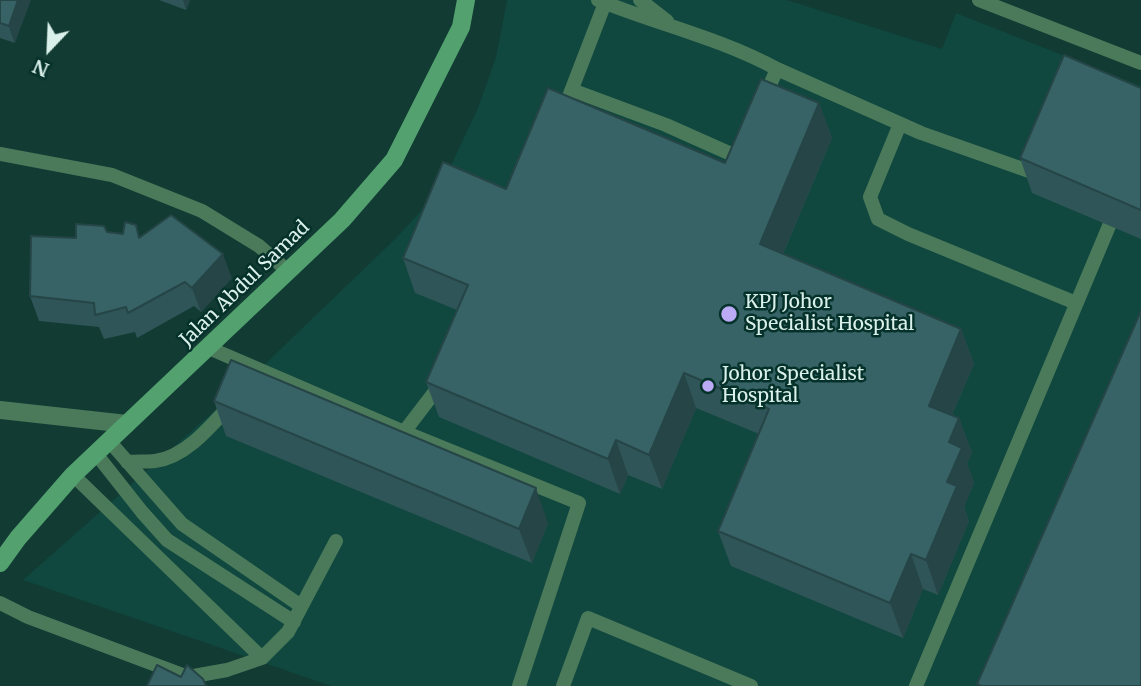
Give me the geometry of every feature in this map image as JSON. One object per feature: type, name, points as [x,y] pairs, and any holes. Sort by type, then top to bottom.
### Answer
[{"type":"street","name":"Jalan Abdul Samad","points":[[0,563],[18,538],[73,475],[342,220],[394,160],[461,27],[466,0]]},
{"type":"street","points":[[0,410],[127,424]]},
{"type":"lane","points":[[640,0],[674,26]]},
{"type":"lane","points":[[979,0],[1141,63]]},
{"type":"lane","points":[[563,111],[601,1],[761,60],[901,124],[1040,175]]},
{"type":"lane","points":[[572,90],[666,124],[740,158],[777,69]]},
{"type":"lane","points":[[901,124],[870,197],[878,219],[1076,303]]},
{"type":"lane","points":[[0,154],[112,175],[202,211],[259,246],[289,272]]},
{"type":"lane","points":[[916,686],[1109,226]]},
{"type":"lane","points":[[209,348],[404,432],[579,503],[519,686]]},
{"type":"lane","points":[[404,432],[454,367]]},
{"type":"lane","points":[[127,461],[156,461],[175,455],[200,436],[238,396]]},
{"type":"lane","points":[[104,448],[127,461],[182,524],[301,606]]},
{"type":"lane","points":[[104,448],[142,512],[167,540],[293,622]]},
{"type":"lane","points":[[73,475],[262,658]]},
{"type":"lane","points":[[0,603],[28,617],[188,677],[227,670],[262,658],[288,632],[335,541]]},
{"type":"lane","points":[[563,686],[588,618],[751,686]]},
{"type":"shaded area","name":"KPJ Johor Specialist Hospital","points":[[507,0],[787,0],[942,49],[956,13],[1141,86],[1141,686],[331,686],[23,580],[239,389],[423,209],[444,180],[478,108],[496,57]]},
{"type":"building","points":[[0,0],[18,0],[9,26],[0,23]]},
{"type":"building","points":[[1064,55],[1141,88],[1141,210],[1020,158]]},
{"type":"building","name":"Johor Specialist Hospital","points":[[761,79],[819,103],[760,244],[961,329],[929,406],[959,418],[949,442],[962,448],[947,482],[957,486],[926,560],[911,554],[890,603],[718,531],[769,409],[684,373],[649,455],[616,440],[608,459],[426,382],[468,285],[403,258],[443,162],[506,189],[548,88],[725,163]]},
{"type":"building","points":[[171,215],[223,254],[192,288],[185,282],[128,313],[126,307],[95,315],[94,303],[30,296],[31,236],[76,238],[76,224],[104,226],[107,232],[123,234],[125,222],[136,225],[139,238]]},
{"type":"building","points":[[1141,311],[1141,686],[981,686],[977,684]]},
{"type":"building","points":[[231,360],[536,488],[519,529],[214,401]]},
{"type":"building","points":[[157,665],[181,677],[187,665],[203,679],[206,686],[147,686]]},
{"type":"place","name":"KPJ Johor Specialist Hospital","points":[[729,314]]},
{"type":"place","name":"Johor Specialist Hospital","points":[[708,386]]}]
